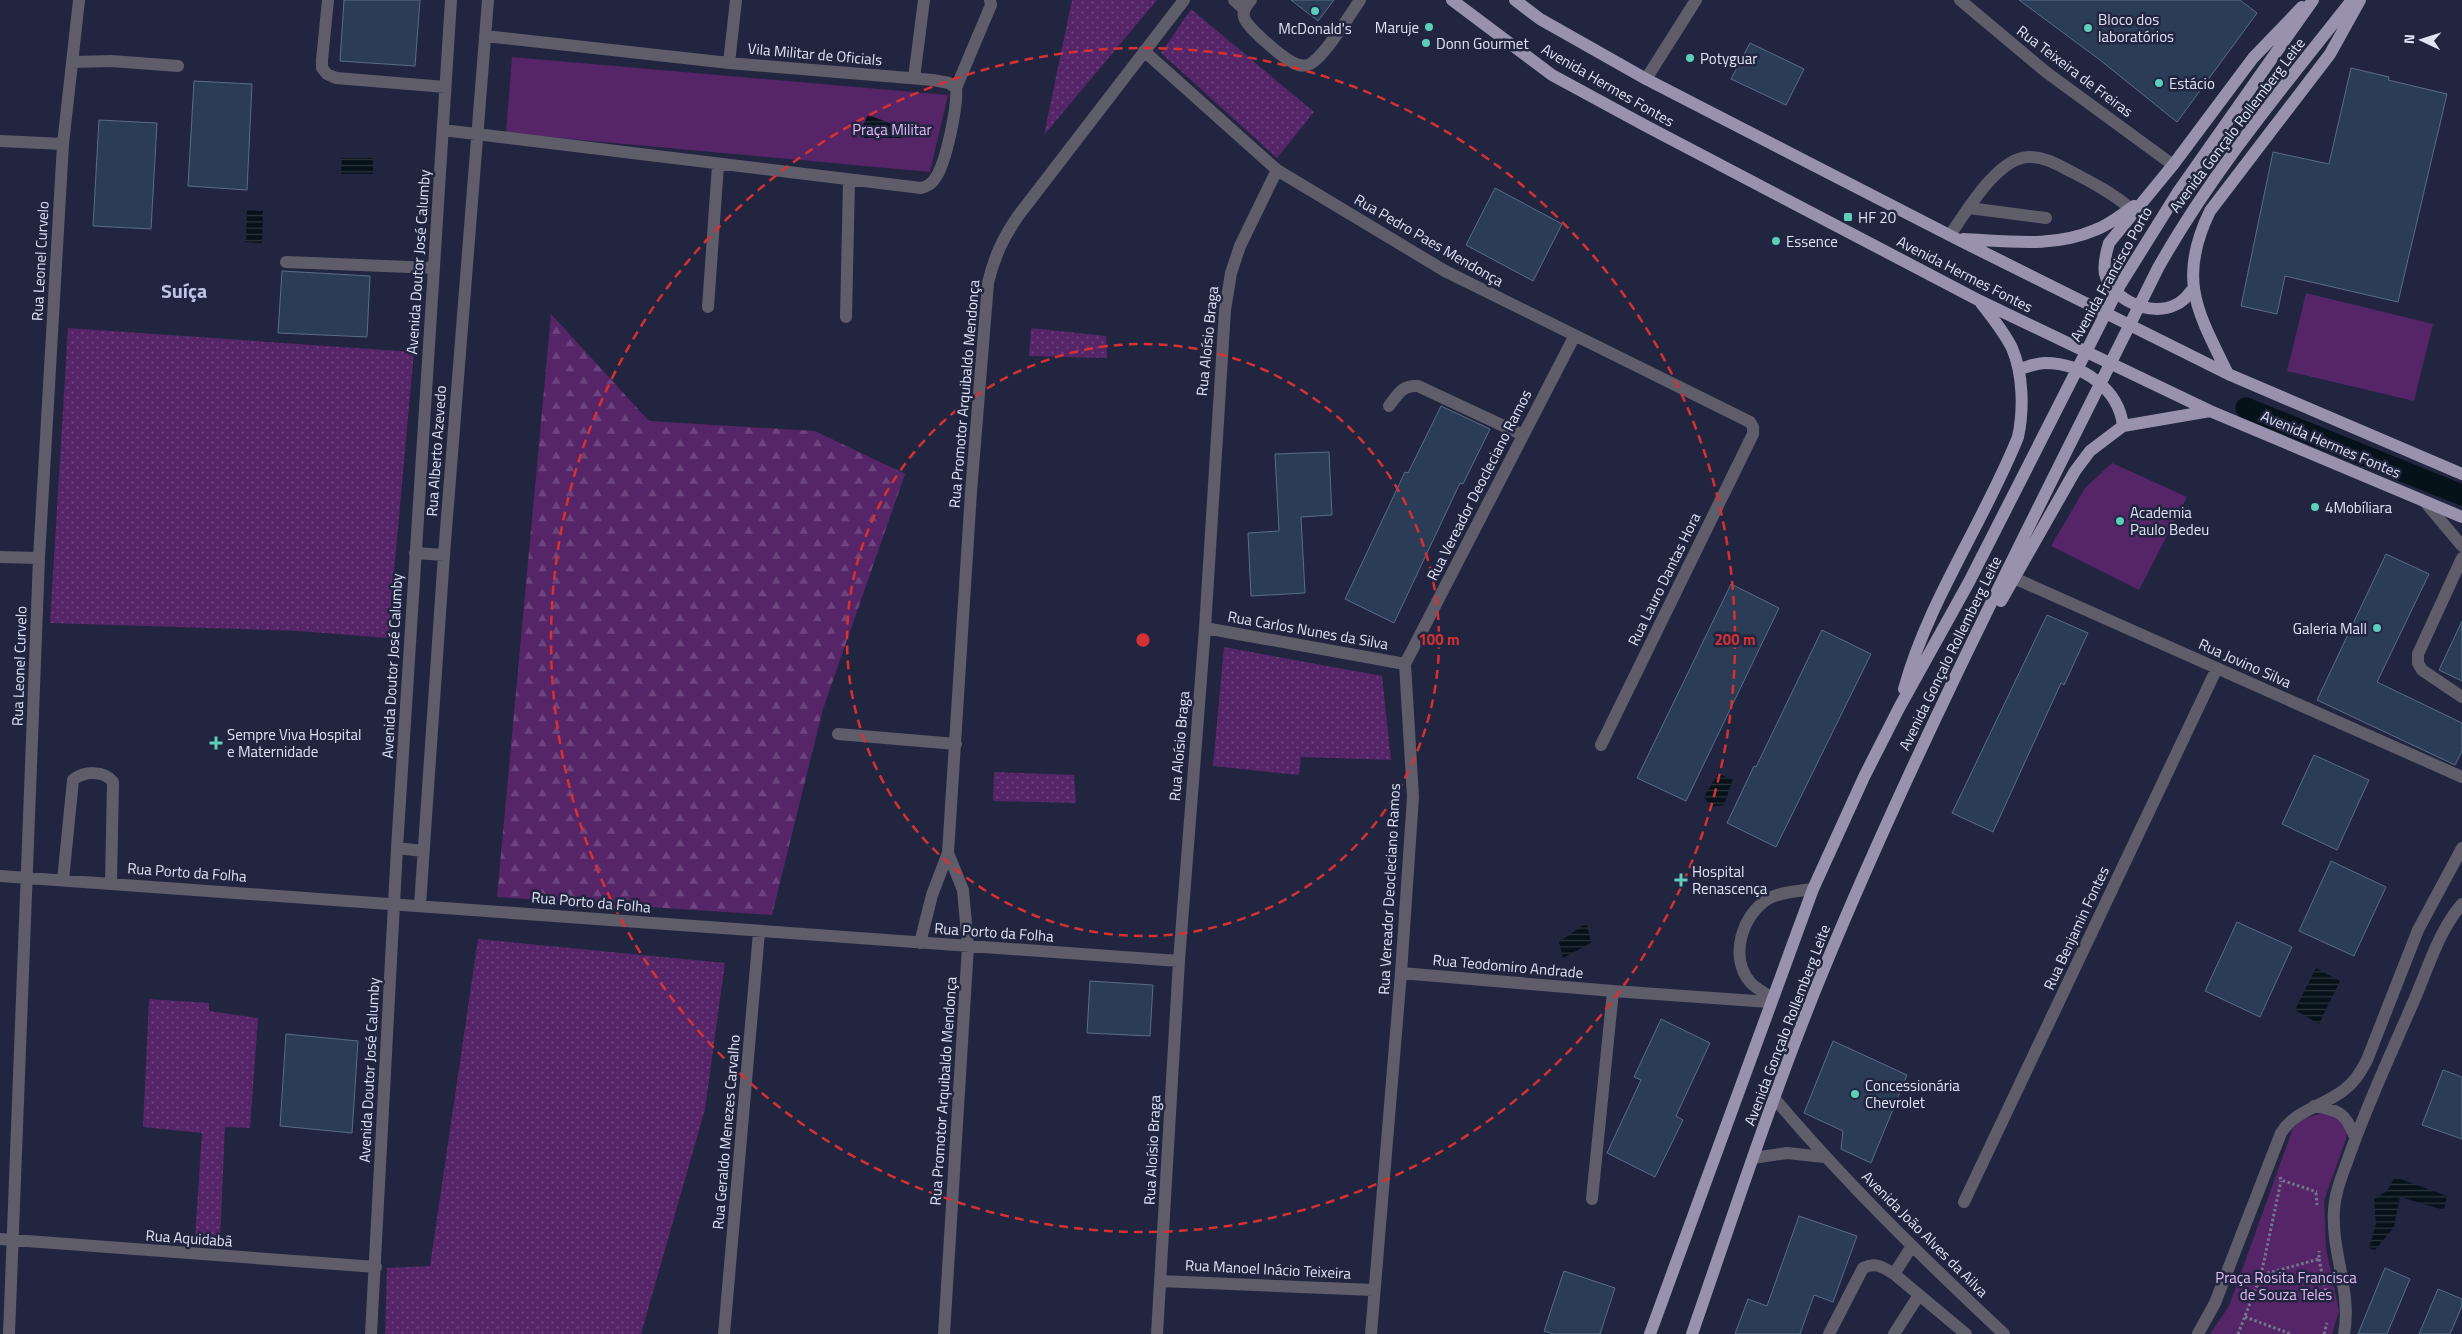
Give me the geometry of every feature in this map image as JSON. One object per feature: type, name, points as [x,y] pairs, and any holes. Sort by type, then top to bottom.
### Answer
[{"type":"main road","name":"Avenida Hermes Fontes","points":[[1452,0],[1552,75],[1980,301],[2210,411],[2462,517]]},
{"type":"main road","name":"Avenida Hermes Fontes","points":[[1515,0],[1540,20],[1646,79],[1953,237],[2228,374],[2462,474]]},
{"type":"main road","points":[[2192,290],[2183,301],[2162,309],[2146,308],[2126,300],[2113,290],[2105,274],[2105,257],[2109,243],[2173,165],[2253,58],[2308,0]]},
{"type":"main road","name":"Avenida Francisco Porto","points":[[1969,582],[2120,285],[2178,192],[2313,0]]},
{"type":"main road","name":"Avenida Gonçalo Rollemberg Leite","points":[[1692,1334],[1753,1158],[1822,972],[1899,795],[1992,600],[2158,268],[2179,230],[2204,192],[2352,0]]},
{"type":"main road","points":[[2228,374],[2207,332],[2192,290],[2195,249],[2199,234],[2210,210],[2330,54],[2360,0]]},
{"type":"main road","points":[[1953,237],[2021,242],[2064,240],[2096,230],[2145,199]]},
{"type":"main road","points":[[1899,708],[1911,664],[1929,621],[2018,437],[2022,420],[2019,369],[2004,335],[1980,301]]},
{"type":"main road","points":[[2019,369],[2050,363],[2065,365],[2085,373],[2114,398],[2120,408],[2123,426]]},
{"type":"main road","points":[[1954,682],[2075,471],[2090,451],[2123,426],[2210,411]]},
{"type":"main road","name":"Avenida Gonçalo Rollemberg Leite","points":[[1650,1334],[1813,889],[1899,708],[1969,582]]},
{"type":"street","name":"Rua Leonel Curvelo","points":[[9,1334],[39,558],[64,144],[79,0]]},
{"type":"street","points":[[328,0],[322,68],[328,74],[336,78],[445,87]]},
{"type":"street","name":"Avenida Doutor José Calumby","points":[[371,1334],[397,848],[451,0]]},
{"type":"street","name":"Rua Alberto Azevedo","points":[[420,905],[444,555],[488,0]]},
{"type":"street","points":[[729,63],[736,0]]},
{"type":"street","points":[[914,78],[924,0]]},
{"type":"street","points":[[443,130],[849,181],[921,188],[930,186],[940,170],[958,101],[956,88],[991,5],[990,0]]},
{"type":"street","name":"Rua Promotor Arquibaldo Mendonça","points":[[920,943],[932,894],[948,853],[971,492],[988,283],[994,259],[1003,237],[1184,0]]},
{"type":"street","points":[[1234,0],[1248,4],[1244,17],[1248,26],[1291,61],[1301,66],[1309,64],[1319,57],[1360,0]]},
{"type":"street","points":[[1646,79],[1696,0]]},
{"type":"street","name":"Rua Teixeira de Freiras","points":[[1960,0],[2046,72],[2173,165]]},
{"type":"street","name":"Vila Militar de Oficials","points":[[485,36],[729,63],[914,78],[949,82],[956,88]]},
{"type":"street","name":"Rua Pedro Paes Mendonça","points":[[1144,51],[1277,170],[1444,272],[1750,422],[1753,427]]},
{"type":"street","points":[[72,62],[111,60],[178,66]]},
{"type":"street","points":[[0,141],[64,144]]},
{"type":"street","points":[[1953,237],[1969,208],[2002,168],[2027,157],[2056,163],[2099,185],[2130,208]]},
{"type":"street","points":[[708,307],[718,165]]},
{"type":"street","name":"Rua Aloísio Braga","points":[[1157,1334],[1179,961],[1205,628],[1225,310],[1231,273],[1240,246],[1277,170]]},
{"type":"street","points":[[846,317],[849,181]]},
{"type":"street","points":[[1969,208],[2046,218]]},
{"type":"street","points":[[286,262],[434,268]]},
{"type":"street","name":"Rua Vereador Deocleciano Ramos","points":[[1370,1334],[1401,973],[1413,797],[1405,664],[1574,336]]},
{"type":"street","points":[[1389,406],[1402,388],[1408,385],[1418,386],[1523,435]]},
{"type":"street","name":"Rua Lauro Dantas Hora","points":[[1601,745],[1749,443],[1753,427]]},
{"type":"street","points":[[2426,503],[2462,546]]},
{"type":"street","points":[[415,553],[444,555]]},
{"type":"street","points":[[0,557],[39,558]]},
{"type":"street","points":[[2462,558],[2418,654],[2418,663],[2422,670],[2462,697]]},
{"type":"street","name":"Rua Jovino Silva","points":[[2014,578],[2462,777]]},
{"type":"street","name":"Rua Carlos Nunes da Silva","points":[[1205,628],[1405,664]]},
{"type":"street","name":"Rua Benjamin Fontes","points":[[1964,1202],[2217,668]]},
{"type":"street","points":[[838,734],[956,744]]},
{"type":"street","points":[[63,880],[73,780],[80,774],[98,774],[109,776],[113,782],[111,884]]},
{"type":"street","points":[[397,848],[423,851]]},
{"type":"street","points":[[2198,1334],[2215,1303],[2273,1152],[2286,1124],[2314,1106],[2343,1091],[2358,1077],[2367,1060],[2418,930],[2462,848]]},
{"type":"street","name":"Rua Promotor Arquibaldo Mendonça","points":[[944,1334],[968,946],[963,890],[948,853]]},
{"type":"street","name":"Rua Porto da Folha","points":[[0,876],[1179,961]]},
{"type":"street","points":[[1771,1000],[1750,983],[1739,963],[1740,938],[1754,911],[1769,898],[1813,889]]},
{"type":"street","points":[[2344,1334],[2346,1304],[2335,1236],[2334,1212],[2336,1195],[2356,1137],[2444,931],[2453,914],[2462,904]]},
{"type":"street","name":"Rua Geraldo Menezes Carvalho","points":[[724,1334],[759,932]]},
{"type":"street","name":"Rua Teodomiro Andrade","points":[[1401,973],[1613,991],[1771,1000]]},
{"type":"street","points":[[1592,1199],[1613,991]]},
{"type":"street","name":"Avenida João Alves da Ailva","points":[[1775,1099],[1824,1157],[1912,1246],[2004,1334]]},
{"type":"street","points":[[2314,1106],[2331,1108],[2340,1112],[2348,1120],[2356,1137]]},
{"type":"street","points":[[1753,1158],[1787,1153],[1824,1157]]},
{"type":"street","name":"Rua Aquidabã","points":[[0,1240],[376,1267]]},
{"type":"street","points":[[1894,1274],[1912,1246]]},
{"type":"street","points":[[1829,1334],[1863,1268],[1871,1264],[1894,1274],[1966,1334]]},
{"type":"street","name":"Rua Manoel Inácio Teixeira","points":[[1160,1281],[1373,1290]]},
{"type":"street","points":[[1894,1334],[1919,1295]]},
{"type":"path","points":[[2238,1334],[2260,1275],[2281,1180],[2273,1152]]},
{"type":"path","points":[[2281,1180],[2316,1193]]},
{"type":"path","points":[[2316,1193],[2322,1188]]},
{"type":"path","points":[[2316,1193],[2317,1212]]},
{"type":"path","points":[[2319,1250],[2328,1306]]},
{"type":"path","points":[[2260,1275],[2319,1259]]},
{"type":"path","points":[[2324,1334],[2330,1315]]},
{"type":"path","points":[[2244,1317],[2291,1334]]},
{"type":"green space","points":[[1072,0],[1157,0],[1044,135]]},
{"type":"green space","points":[[1191,9],[1314,112],[1277,158],[1161,53]]},
{"type":"green space","name":"Praça Militar","points":[[512,57],[948,95],[930,172],[506,133]]},
{"type":"green space","points":[[2306,293],[2433,324],[2414,401],[2287,371]]},
{"type":"green space","points":[[551,314],[649,421],[815,431],[905,474],[823,709],[772,915],[497,897]]},
{"type":"green space","points":[[68,328],[414,352],[388,638],[299,631],[50,623]]},
{"type":"green space","points":[[1031,328],[1106,336],[1107,358],[1029,356]]},
{"type":"green space","name":"Academia Paulo Bedeu","points":[[2112,463],[2187,497],[2139,590],[2051,546],[2085,488]]},
{"type":"green space","points":[[1224,647],[1382,676],[1391,760],[1301,757],[1299,775],[1213,766]]},
{"type":"green space","points":[[994,772],[1074,775],[1076,803],[993,801]]},
{"type":"green space","points":[[478,939],[725,963],[705,1109],[641,1334],[385,1334],[387,1268],[430,1266]]},
{"type":"green space","points":[[149,999],[209,1003],[209,1011],[258,1018],[250,1128],[225,1127],[220,1240],[195,1238],[202,1133],[143,1127]]},
{"type":"green space","name":"Praça Rosita Francisca de Souza Teles","points":[[2326,1112],[2341,1117],[2347,1128],[2346,1139],[2324,1201],[2326,1248],[2339,1311],[2332,1334],[2210,1334],[2229,1306],[2293,1128],[2303,1119]]},
{"type":"shaded area","points":[[868,115],[903,128],[902,138],[864,138],[863,125]]},
{"type":"shaded area","points":[[342,158],[373,158],[373,174],[341,174]]},
{"type":"shaded area","points":[[247,210],[263,211],[262,243],[246,242]]},
{"type":"shaded area","points":[[1718,774],[1733,779],[1724,805],[1711,807],[1704,797]]},
{"type":"shaded area","points":[[1587,925],[1591,943],[1563,958],[1559,942],[1582,926]]},
{"type":"shaded area","points":[[2316,968],[2340,981],[2319,1024],[2295,1010]]},
{"type":"shaded area","points":[[2395,1177],[2447,1196],[2444,1210],[2400,1197],[2394,1227],[2375,1250],[2369,1248],[2376,1224],[2374,1199],[2387,1191]]},
{"type":"building","points":[[344,0],[420,0],[415,66],[340,61]]},
{"type":"building","name":"McDonald's","points":[[1291,0],[1334,0],[1318,21]]},
{"type":"building","name":"Estácio","points":[[2019,0],[2240,0],[2257,13],[2177,122],[2100,60]]},
{"type":"building","points":[[1750,43],[1804,69],[1786,105],[1731,79]]},
{"type":"building","points":[[2351,68],[2389,77],[2388,80],[2447,94],[2398,302],[2285,276],[2277,314],[2241,306],[2273,152],[2329,164]]},
{"type":"building","points":[[194,81],[252,84],[247,190],[188,186]]},
{"type":"building","points":[[99,120],[157,123],[151,229],[93,226]]},
{"type":"building","points":[[1495,188],[1562,224],[1533,281],[1466,245]]},
{"type":"building","points":[[282,271],[370,276],[367,337],[278,333]]},
{"type":"building","points":[[1441,406],[1490,429],[1463,484],[1460,483],[1394,623],[1345,599],[1405,472],[1408,473]]},
{"type":"building","points":[[1329,452],[1332,515],[1301,517],[1305,593],[1251,596],[1248,533],[1279,531],[1275,454]]},
{"type":"building","name":"Galeria Mall","points":[[2386,554],[2429,574],[2377,682],[2462,723],[2462,751],[2455,765],[2317,700]]},
{"type":"building","points":[[1731,584],[1779,608],[1686,801],[1637,778]]},
{"type":"building","points":[[2047,615],[2088,633],[2064,685],[2061,683],[1993,832],[1952,813]]},
{"type":"building","points":[[2462,621],[2462,681],[2439,670]]},
{"type":"building","points":[[1822,630],[1871,654],[1776,847],[1727,823]]},
{"type":"building","points":[[2314,755],[2369,780],[2337,850],[2282,824]]},
{"type":"building","points":[[2331,861],[2386,887],[2354,956],[2299,931]]},
{"type":"building","points":[[2237,922],[2292,947],[2260,1017],[2205,991]]},
{"type":"building","points":[[1090,981],[1153,985],[1150,1036],[1087,1033]]},
{"type":"building","points":[[1661,1019],[1710,1043],[1676,1116],[1683,1120],[1655,1177],[1607,1153],[1641,1080],[1634,1077]]},
{"type":"building","points":[[286,1034],[358,1041],[352,1133],[280,1126]]},
{"type":"building","name":"Concessionária Chevrolet","points":[[1833,1041],[1907,1075],[1871,1163],[1841,1149],[1843,1131],[1804,1113]]},
{"type":"building","points":[[2443,1070],[2462,1077],[2462,1139],[2422,1125]]},
{"type":"building","points":[[1799,1216],[1857,1236],[1833,1302],[1814,1295],[1800,1334],[1735,1334],[1748,1299],[1767,1306]]},
{"type":"building","points":[[2385,1268],[2410,1279],[2387,1334],[2358,1334]]},
{"type":"building","points":[[1564,1271],[1615,1288],[1600,1334],[1553,1334],[1544,1331]]},
{"type":"building","points":[[2438,1289],[2462,1299],[2462,1306],[2450,1334],[2419,1334]]},
{"type":"waterway","points":[[2246,408],[2462,495]]},
{"type":"place","name":"McDonald's","points":[[1315,11]]},
{"type":"place","name":"Maruje","points":[[1429,27]]},
{"type":"place","name":"Bloco dos laboratórios","points":[[2088,28]]},
{"type":"place","name":"Donn Gourmet","points":[[1426,43]]},
{"type":"place","name":"Potyguar","points":[[1690,58]]},
{"type":"place","name":"Estácio","points":[[2159,83]]},
{"type":"place","name":"HF 20","points":[[1848,217]]},
{"type":"place","name":"Essence","points":[[1776,241]]},
{"type":"place","name":"4Mobíliara","points":[[2315,507]]},
{"type":"place","name":"Academia Paulo Bedeu","points":[[2120,521]]},
{"type":"place","name":"Galeria Mall","points":[[2377,628]]},
{"type":"place","name":"Sempre Viva Hospital e Maternidade","points":[[216,743]]},
{"type":"place","name":"Hospital Renascença","points":[[1681,880]]},
{"type":"place","name":"Concessionária Chevrolet","points":[[1855,1094]]},
{"type":"district","name":"Suíça","points":[[184,290]]}]
